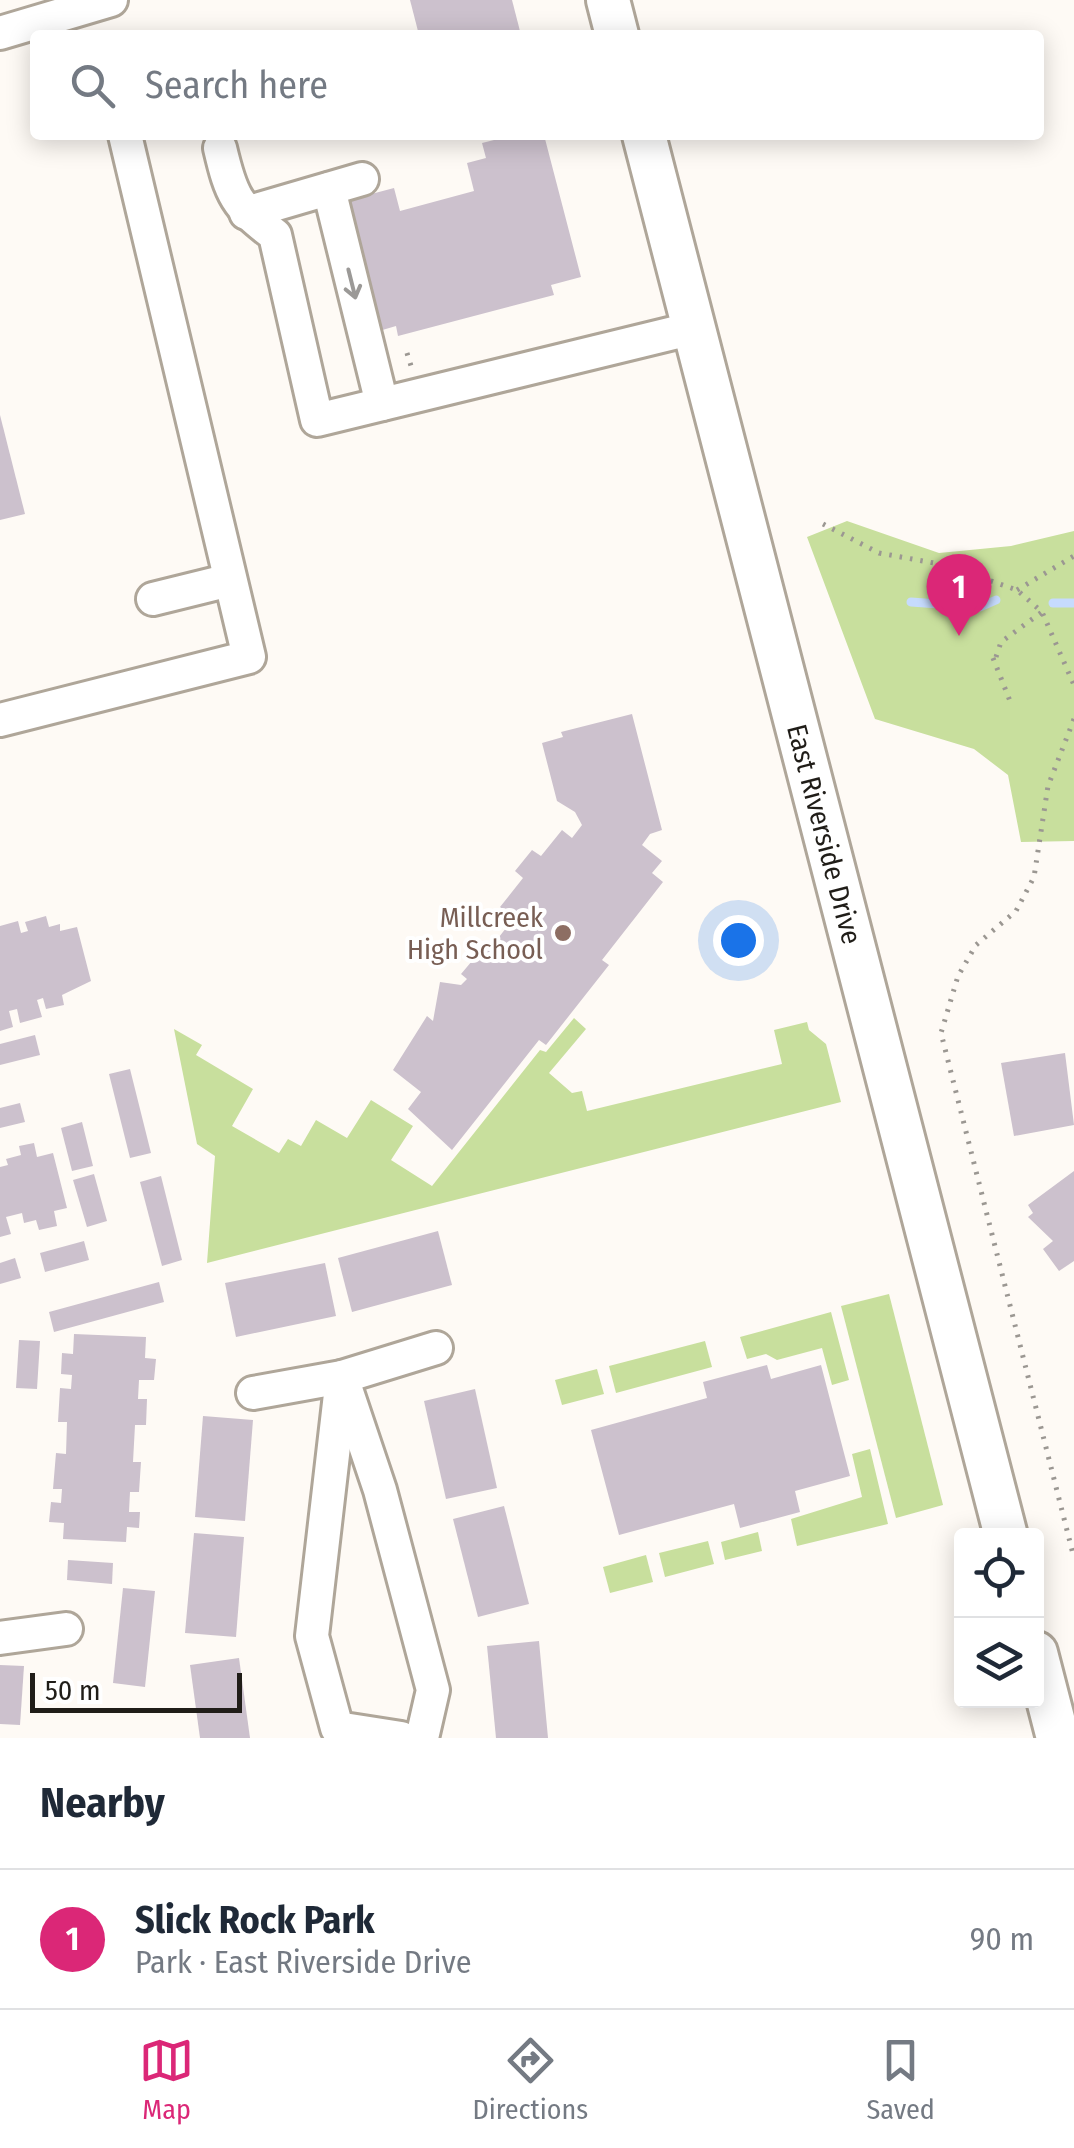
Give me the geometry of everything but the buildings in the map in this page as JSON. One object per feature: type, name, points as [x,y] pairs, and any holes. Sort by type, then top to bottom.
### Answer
[{"type":"main road","points":[[608,0],[617,30]]},
{"type":"main road","name":"East Riverside Drive","points":[[645,140],[1004,1528]]},
{"type":"main road","points":[[1044,1684],[1058,1738]]},
{"type":"street","points":[[0,33],[111,0]]},
{"type":"street","points":[[0,720],[248,657],[125,140]]},
{"type":"street","points":[[220,148],[230,190],[246,213],[275,235],[317,420],[694,328]]},
{"type":"street","points":[[246,213],[362,180]]},
{"type":"street","points":[[329,189],[382,404]]},
{"type":"street","points":[[153,600],[230,580]]},
{"type":"street","points":[[253,1392],[342,1376],[436,1348]]},
{"type":"street","points":[[342,1376],[312,1636],[337,1728],[401,1738]]},
{"type":"street","points":[[342,1376],[380,1490],[433,1690],[422,1738]]},
{"type":"street","points":[[0,1638],[66,1629]]},
{"type":"path","points":[[823,524],[878,553],[946,565],[1017,590],[1042,612],[1074,684]]},
{"type":"path","points":[[1017,590],[1074,556]]},
{"type":"path","points":[[1010,701],[995,657],[1001,642],[1042,612]]},
{"type":"path","points":[[1074,720],[1072,735],[1048,786],[1034,876],[1016,911],[976,946],[958,976],[941,1034],[1074,1558]]},
{"type":"green space","points":[[847,521],[939,553],[1011,546],[1074,531],[1074,841],[1021,842],[1008,775],[974,749],[875,719],[807,537]]},
{"type":"green space","points":[[574,1018],[586,1029],[549,1073],[572,1093],[582,1091],[587,1111],[782,1064],[774,1030],[807,1022],[809,1030],[826,1044],[841,1102],[207,1263],[215,1156],[197,1144],[174,1029],[202,1045],[196,1055],[253,1089],[232,1126],[279,1153],[288,1139],[301,1146],[316,1120],[347,1138],[371,1100],[413,1126],[391,1160],[432,1186],[540,1050],[546,1052]]},
{"type":"green space","points":[[889,1294],[943,1505],[896,1518],[841,1306]]},
{"type":"green space","points":[[831,1312],[849,1380],[832,1385],[822,1348],[777,1360],[766,1354],[747,1359],[740,1337]]},
{"type":"green space","points":[[705,1341],[712,1367],[616,1393],[609,1366]]},
{"type":"green space","points":[[597,1369],[604,1394],[562,1405],[555,1380]]},
{"type":"green space","points":[[870,1449],[888,1524],[797,1546],[791,1519],[862,1497],[852,1454]]},
{"type":"green space","points":[[758,1532],[762,1551],[725,1560],[721,1542]]},
{"type":"green space","points":[[708,1541],[714,1564],[665,1577],[659,1553]]},
{"type":"green space","points":[[646,1555],[653,1582],[610,1593],[603,1567]]},
{"type":"waterway","points":[[911,602],[980,607],[996,600]]},
{"type":"waterway","points":[[1053,603],[1074,603]]},
{"type":"place","name":"Slick Rock Park","points":[[959,636]]},
{"type":"place","name":"Millcreek High School","points":[[563,933]]}]
